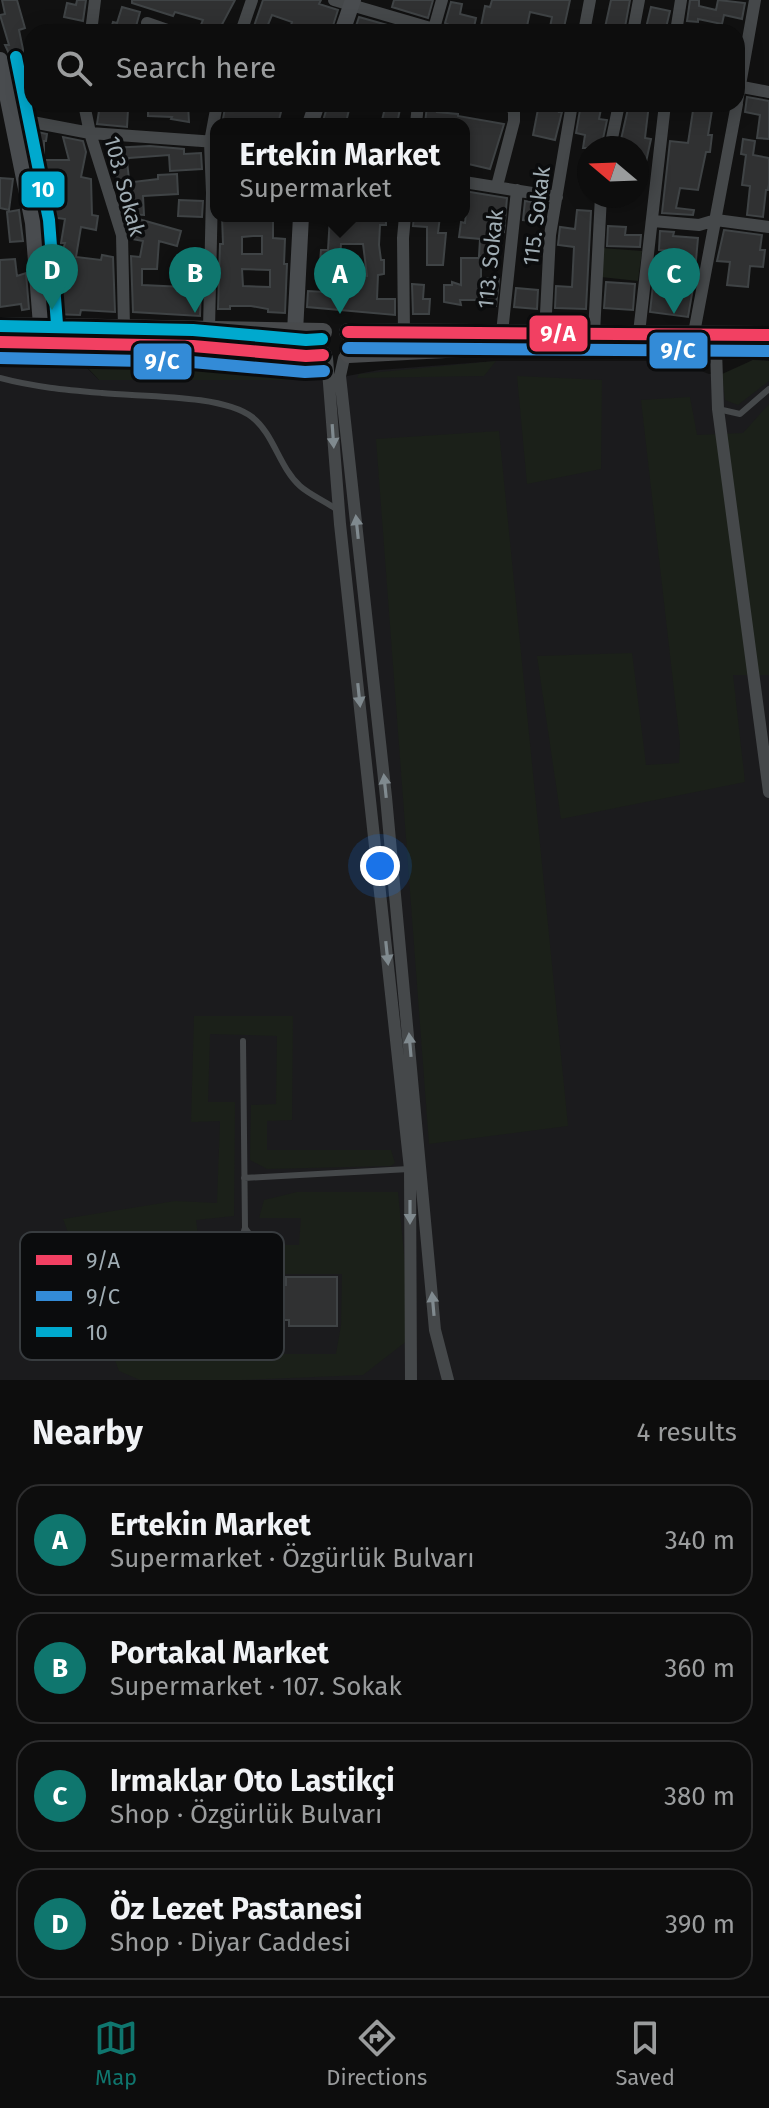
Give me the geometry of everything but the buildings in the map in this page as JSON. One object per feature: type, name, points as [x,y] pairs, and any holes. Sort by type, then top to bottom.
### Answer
[{"type":"main road","points":[[0,326],[295,332],[323,332],[338,326],[348,332],[769,335]]},
{"type":"main road","points":[[323,332],[319,346],[336,356]]},
{"type":"main road","points":[[336,356],[353,345],[348,332]]},
{"type":"main road","points":[[0,342],[193,346],[336,356],[484,347],[769,351]]},
{"type":"street","points":[[92,24],[95,0]]},
{"type":"street","points":[[244,24],[252,0]]},
{"type":"street","points":[[334,0],[416,24]]},
{"type":"street","points":[[438,24],[442,0]]},
{"type":"street","points":[[586,24],[590,0]]},
{"type":"street","points":[[634,24],[639,0]]},
{"type":"street","points":[[677,24],[681,0]]},
{"type":"street","points":[[745,51],[755,0]]},
{"type":"street","points":[[345,24],[352,3]]},
{"type":"street","points":[[0,60],[33,223],[41,325]]},
{"type":"street","points":[[745,87],[769,92]]},
{"type":"street","name":"103. Sokak","points":[[86,112],[122,235],[124,327]]},
{"type":"street","points":[[497,186],[514,112]]},
{"type":"street","name":"115. Sokak","points":[[545,333],[550,235],[571,112]]},
{"type":"street","points":[[612,136],[617,112]]},
{"type":"street","points":[[639,333],[664,112]]},
{"type":"street","points":[[694,333],[735,112]]},
{"type":"street","points":[[11,118],[90,133],[210,142]]},
{"type":"street","points":[[470,183],[557,197]]},
{"type":"street","name":"113. Sokak","points":[[502,333],[517,190]]},
{"type":"street","points":[[594,333],[600,208]]},
{"type":"street","points":[[653,221],[699,225],[716,220],[769,227]]},
{"type":"street","points":[[209,329],[211,222]]},
{"type":"street","points":[[295,332],[301,222]]},
{"type":"street","points":[[404,222],[404,333]]},
{"type":"street","points":[[716,350],[718,409],[769,792]]},
{"type":"street","points":[[336,356],[339,511],[435,1330],[448,1380]]},
{"type":"street","points":[[336,356],[386,797],[416,1169],[411,1380]]},
{"type":"lane","points":[[0,378],[74,391],[184,399],[235,408],[251,416],[262,428],[301,487],[339,511]]},
{"type":"lane","points":[[718,409],[740,414],[769,389]]},
{"type":"lane","points":[[243,1041],[244,1232]]},
{"type":"lane","points":[[244,1178],[416,1169]]},
{"type":"lane","points":[[245,1228],[248,1232]]},
{"type":"shaded area","points":[[602,248],[642,251],[638,281],[601,277]]},
{"type":"shaded area","points":[[0,357],[76,357],[99,380],[326,380],[379,370],[496,361],[676,361],[709,374],[726,374],[753,360],[769,361],[769,1380],[0,1380]]},
{"type":"shaded area","points":[[753,360],[769,361],[769,381],[738,405],[725,400],[722,374]]},
{"type":"shaded area","points":[[496,361],[484,376],[357,378],[359,374]]},
{"type":"shaded area","points":[[84,364],[306,369],[323,380],[99,380]]},
{"type":"shaded area","points":[[517,376],[602,380],[601,469],[527,484]]},
{"type":"shaded area","points":[[690,397],[697,435],[743,433],[769,404],[769,675],[733,675],[745,782],[561,819],[537,656],[632,653],[646,765],[679,763],[680,743],[641,400]]},
{"type":"shaded area","points":[[499,431],[568,1126],[429,1144],[376,439]]},
{"type":"shaded area","points":[[194,1016],[293,1016],[292,1120],[267,1121],[267,1150],[391,1150],[395,1163],[391,1166],[267,1169],[250,1160],[251,1105],[276,1104],[277,1036],[210,1034],[208,1102],[235,1102],[234,1216],[196,1220],[198,1232],[68,1232],[63,1219],[175,1201],[217,1203],[220,1121],[191,1122]]},
{"type":"shaded area","points":[[297,1192],[398,1192],[412,1337],[363,1375],[140,1380],[119,1371],[115,1360],[284,1360],[284,1354],[336,1354],[341,1325],[342,1274],[284,1274],[284,1245],[299,1245],[301,1218],[259,1218],[264,1200]]},
{"type":"transit line","name":"10","points":[[16,57],[24,97]]},
{"type":"transit line","name":"10","points":[[27,112],[49,220],[57,324]]},
{"type":"transit line","name":"10","points":[[0,326],[193,330],[322,339]]},
{"type":"transit line","name":"9/A","points":[[348,332],[769,335]]},
{"type":"transit line","name":"9/A","points":[[0,342],[193,346],[323,355]]},
{"type":"transit line","name":"9/C","points":[[348,348],[769,351]]},
{"type":"transit line","name":"9/C","points":[[0,358],[192,362],[324,371]]},
{"type":"place","name":"Öz Lezet Pastanesi","points":[[52,310]]},
{"type":"place","name":"Portakal Market","points":[[195,313]]},
{"type":"place","name":"Ertekin Market","points":[[340,314]]},
{"type":"place","name":"Irmaklar Oto Lastikçi","points":[[674,314]]}]
